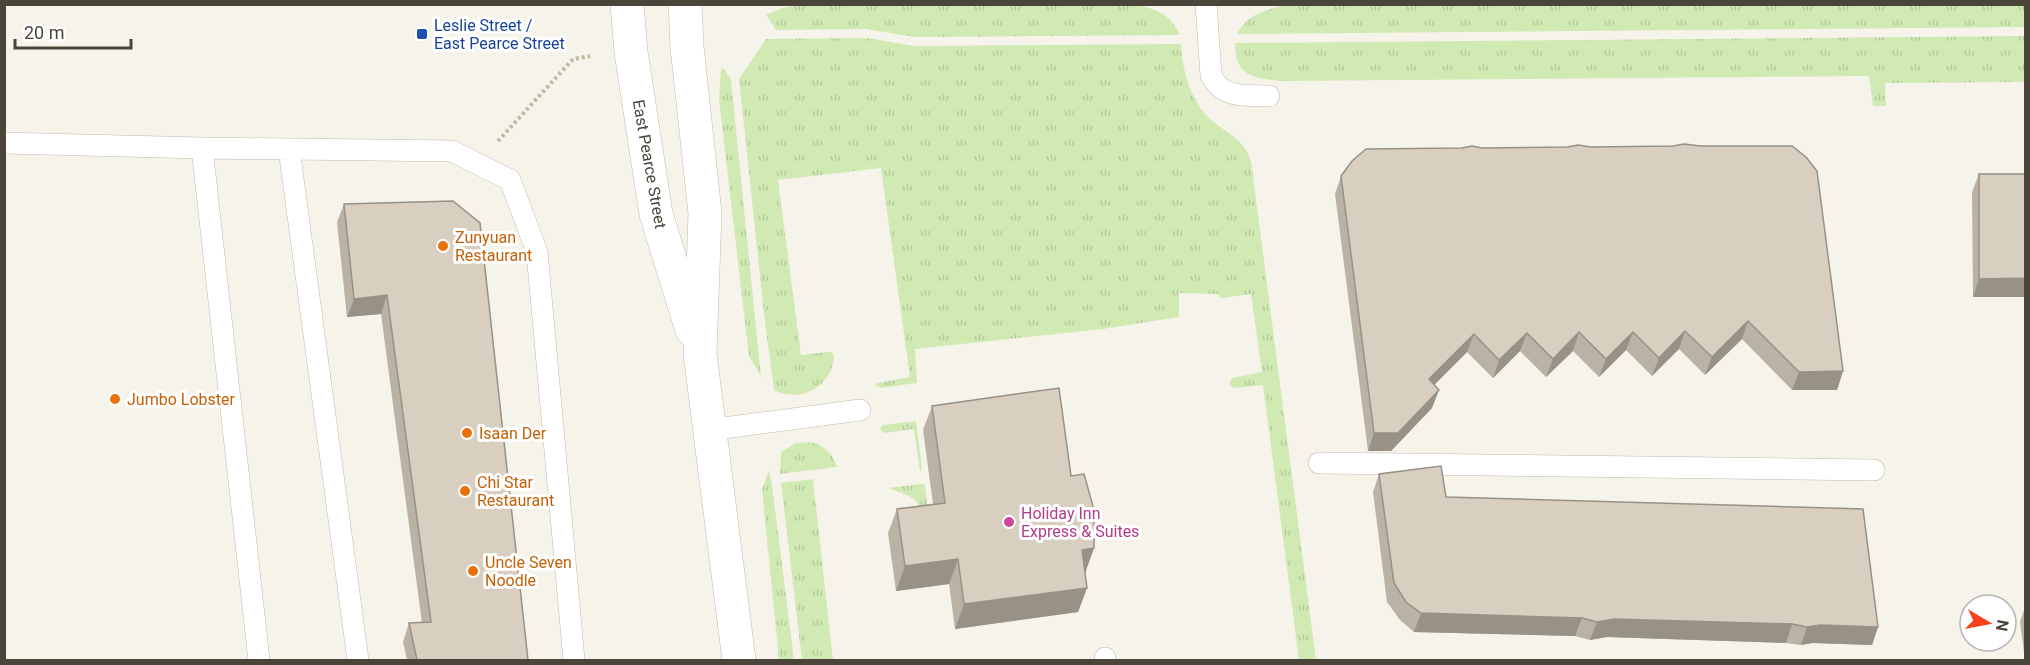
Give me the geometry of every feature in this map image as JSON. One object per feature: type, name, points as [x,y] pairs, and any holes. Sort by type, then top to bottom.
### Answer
[{"type":"street","name":"East Pearce Street","points":[[627,4],[631,52],[656,214],[700,354]]},
{"type":"street","name":"East Pearce Street","points":[[685,4],[687,47],[705,213],[700,354],[739,660]]},
{"type":"lane","points":[[1206,4],[1211,75],[1215,84],[1230,94],[1269,96]]},
{"type":"lane","points":[[4,143],[452,151],[510,180],[537,252],[574,660]]},
{"type":"lane","points":[[202,147],[259,660]]},
{"type":"lane","points":[[289,149],[358,660]]},
{"type":"lane","points":[[709,430],[861,410]]},
{"type":"lane","points":[[1319,463],[1874,470]]},
{"type":"path","points":[[477,164],[573,59],[590,56]]},
{"type":"green space","points":[[2025,4],[2026,27],[1237,34],[1250,18],[1281,6]]},
{"type":"green space","points":[[1134,5],[1162,13],[1172,22],[1180,35],[915,37],[865,29],[776,30],[766,15],[782,8],[796,6]]},
{"type":"green space","points":[[2025,36],[2025,82],[1885,83],[1886,106],[1873,106],[1869,76],[1281,81],[1254,76],[1242,69],[1238,62],[1235,43]]},
{"type":"green space","points":[[867,38],[914,46],[1181,44],[1185,73],[1197,102],[1209,118],[1239,141],[1251,161],[1316,660],[1299,660],[1263,385],[1234,388],[1229,384],[1232,378],[1262,372],[1251,294],[1222,298],[1218,294],[1179,293],[1179,317],[1103,329],[915,349],[917,383],[880,388],[875,385],[877,383],[910,377],[881,168],[778,180],[801,355],[832,352],[834,356],[828,376],[813,390],[794,395],[774,390],[739,79],[766,39]]},
{"type":"green space","points":[[721,68],[731,80],[761,377],[749,356],[719,100]]},
{"type":"green space","points":[[916,421],[922,468],[920,472],[914,429],[884,433],[880,428],[883,425]]},
{"type":"green space","points":[[809,442],[827,450],[837,467],[780,474],[781,452],[796,443]]},
{"type":"green space","points":[[769,470],[794,660],[779,660],[762,490]]},
{"type":"green space","points":[[813,479],[833,660],[802,660],[781,483]]},
{"type":"green space","points":[[924,484],[930,524],[916,501],[888,488]]},
{"type":"building","points":[[1684,144],[1792,146],[1806,157],[1817,171],[1843,371],[1799,372],[1748,321],[1712,357],[1685,331],[1659,358],[1633,332],[1606,359],[1579,332],[1553,359],[1527,333],[1499,360],[1474,334],[1429,379],[1439,390],[1398,433],[1374,433],[1341,176],[1352,161],[1366,149],[1472,146],[1482,148],[1578,145],[1591,147],[1673,146]]},
{"type":"building","points":[[1979,174],[2025,174],[2025,278],[1979,279]]},
{"type":"building","points":[[453,201],[480,223],[528,660],[417,660],[409,623],[431,622],[387,295],[354,299],[344,204]]},
{"type":"building","name":"Holiday Inn Express & Suites","points":[[1059,388],[1071,476],[1084,474],[1094,510],[1094,548],[1082,550],[1087,588],[964,604],[958,559],[905,566],[897,509],[945,503],[932,406]]},
{"type":"building","points":[[1441,466],[1446,497],[1863,509],[1878,627],[1820,625],[1807,627],[1792,624],[1614,619],[1597,622],[1582,618],[1421,613],[1406,602],[1394,583],[1379,474]]},
{"type":"place","name":"Leslie Street / East Pearce Street","points":[[422,34]]},
{"type":"place","name":"Zunyuan Restaurant","points":[[443,246]]},
{"type":"place","name":"Jumbo Lobster","points":[[115,399]]},
{"type":"place","name":"Isaan Der","points":[[467,433]]},
{"type":"place","name":"Chi Star Restaurant","points":[[465,491]]},
{"type":"place","name":"Holiday Inn Express & Suites","points":[[1009,522]]},
{"type":"place","name":"Uncle Seven Noodle","points":[[473,571]]}]
